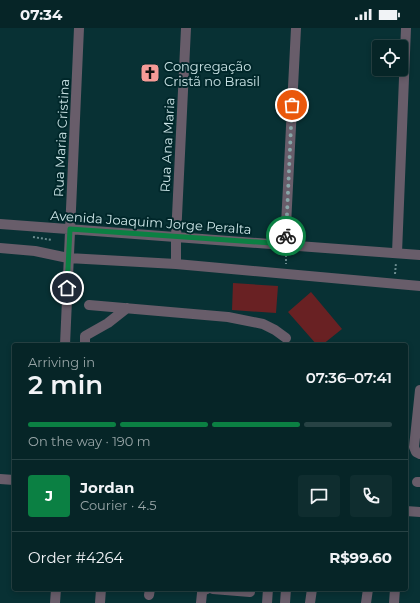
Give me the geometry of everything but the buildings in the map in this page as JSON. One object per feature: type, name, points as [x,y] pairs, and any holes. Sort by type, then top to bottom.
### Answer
[{"type":"street","name":"Rua Maria Cristina","points":[[65,343],[79,28]]},
{"type":"street","name":"Rua Ana Maria","points":[[176,264],[186,28]]},
{"type":"street","points":[[285,244],[296,28]]},
{"type":"street","points":[[397,253],[406,28]]},
{"type":"street","name":"Avenida Joaquim Jorge Peralta","points":[[0,224],[420,255]]},
{"type":"street","points":[[0,248],[35,251],[68,258],[176,264],[420,286]]},
{"type":"street","points":[[89,305],[228,317],[264,324],[286,338]]},
{"type":"street","points":[[85,343],[85,336],[108,323],[127,308]]},
{"type":"street","points":[[420,397],[414,447],[416,452],[420,454]]},
{"type":"street","points":[[0,479],[12,480]]},
{"type":"street","points":[[408,511],[420,512]]},
{"type":"street","points":[[55,603],[56,591]]},
{"type":"street","points":[[100,603],[101,591]]},
{"type":"street","points":[[201,603],[203,591]]},
{"type":"street","points":[[238,591],[250,592]]},
{"type":"street","points":[[267,603],[268,591]]},
{"type":"street","points":[[285,603],[286,591]]},
{"type":"street","points":[[310,603],[312,591]]},
{"type":"street","points":[[366,603],[368,591]]},
{"type":"street","points":[[394,603],[395,591]]},
{"type":"path","points":[[285,244],[286,274]]},
{"type":"path","points":[[394,284],[397,253]]},
{"type":"shaded area","points":[[233,283],[278,286],[276,313],[232,310]]},
{"type":"shaded area","points":[[311,292],[342,329],[324,343],[315,343],[288,312]]},
{"type":"way so far","points":[[286,236],[292,105]]},
{"type":"place","name":"Congregação Cristã no Brasil","points":[[150,73]]},
{"type":"route","points":[[67,288],[70,229],[285,244],[286,236]]}]
